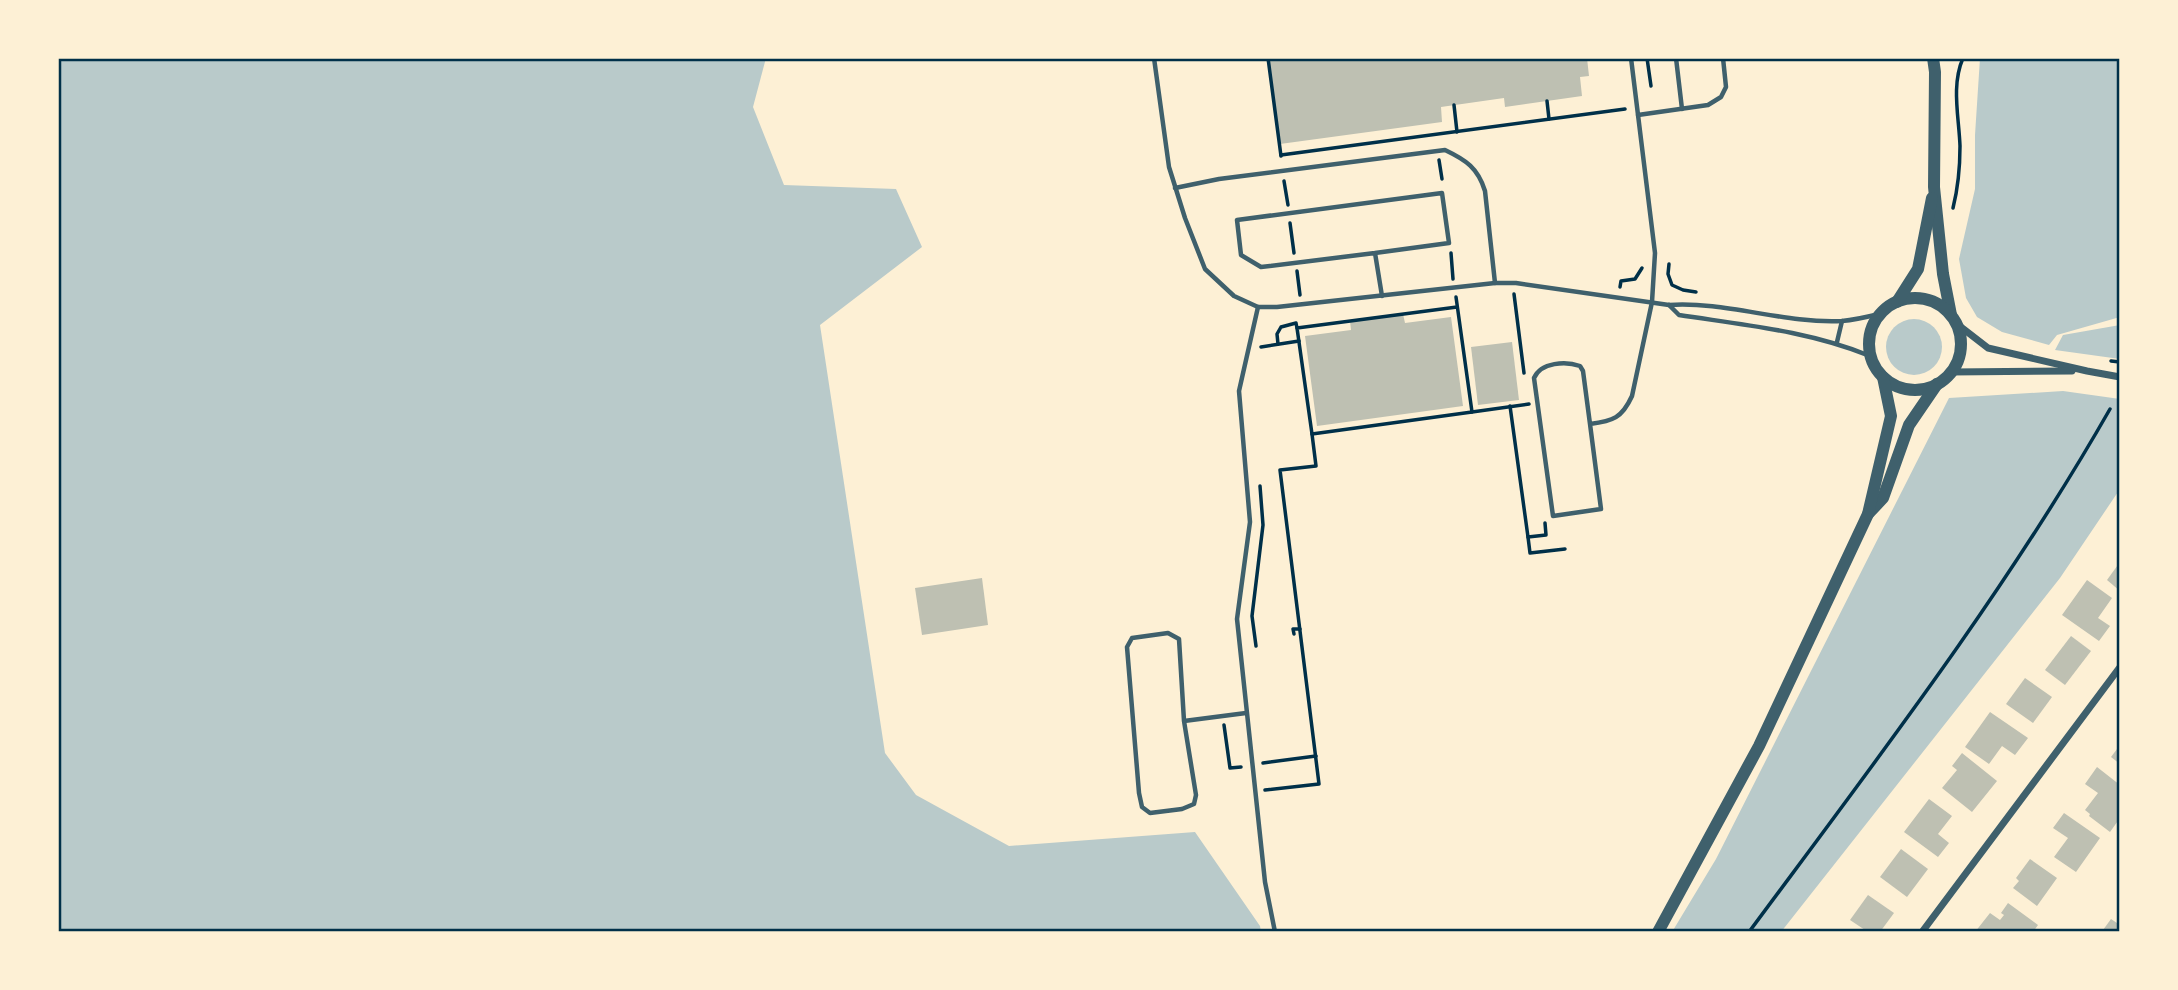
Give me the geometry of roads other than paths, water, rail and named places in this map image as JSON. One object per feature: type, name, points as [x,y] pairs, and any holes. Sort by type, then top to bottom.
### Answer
[{"type":"street","points":[[1868,514],[1883,498],[1909,425],[1937,384],[1951,372],[1961,349],[1943,274],[1934,187],[1933,58]]},
{"type":"street","points":[[1897,302],[1918,270],[1934,187]]},
{"type":"street","points":[[1937,384],[1909,389],[1895,385],[1875,367],[1869,341],[1872,327],[1879,314],[1897,302],[1912,298],[1927,299],[1940,305],[1988,348],[2120,377]]},
{"type":"street","points":[[1951,372],[2087,371]]},
{"type":"street","points":[[1658,932],[1759,746],[1868,514],[1891,416],[1883,377]]},
{"type":"street","points":[[1923,932],[2120,667]]},
{"type":"lane","points":[[1154,58],[1169,167],[1205,269],[1234,296],[1258,307],[1517,283],[1669,305],[1686,303],[1790,317],[1842,321],[1879,314]]},
{"type":"lane","points":[[1591,424],[1608,422],[1627,408],[1632,396],[1652,302],[1655,253],[1631,58]]},
{"type":"lane","points":[[1676,58],[1682,109]]},
{"type":"lane","points":[[1637,115],[1708,105],[1721,97],[1726,87],[1723,58]]},
{"type":"lane","points":[[1175,188],[1445,150],[1464,159],[1482,179],[1495,283]]},
{"type":"lane","points":[[1442,193],[1448,243],[1375,253],[1261,267],[1241,255],[1237,220],[1442,193]]},
{"type":"lane","points":[[1375,253],[1382,296]]},
{"type":"lane","points":[[1669,305],[1679,315],[1787,331],[1837,342],[1871,356]]},
{"type":"lane","points":[[1258,307],[1239,391],[1250,522],[1237,619],[1265,882],[1275,932]]},
{"type":"lane","points":[[1837,342],[1842,321]]},
{"type":"lane","points":[[1573,363],[1580,366],[1591,424],[1601,509],[1553,516],[1534,378],[1537,370],[1543,366],[1573,363]]},
{"type":"lane","points":[[1168,634],[1178,639],[1184,721],[1196,794],[1194,804],[1182,809],[1150,813],[1142,807],[1139,793],[1127,647],[1132,638],[1168,634]]},
{"type":"lane","points":[[1184,721],[1246,713]]}]
